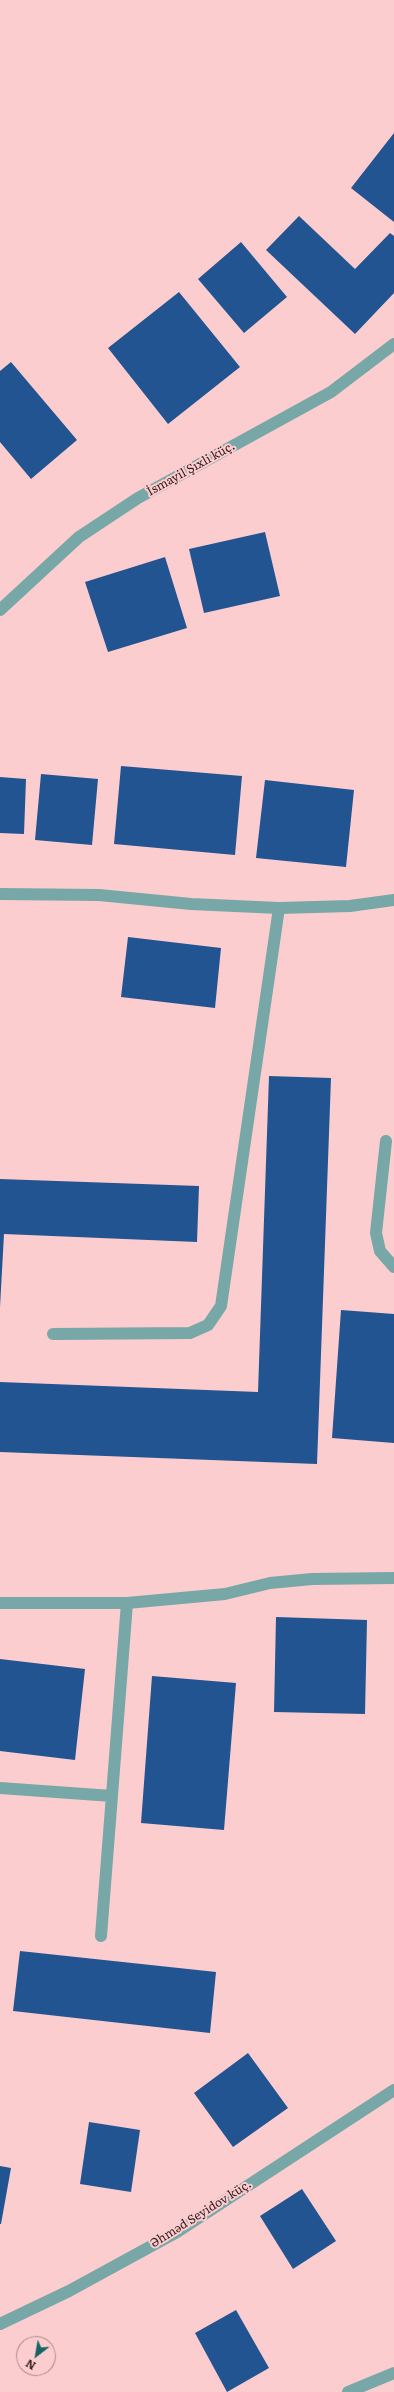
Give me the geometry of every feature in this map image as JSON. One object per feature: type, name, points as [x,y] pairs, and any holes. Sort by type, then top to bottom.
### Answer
[{"type":"street","name":"İsmayil Şıxli küç.","points":[[0,610],[79,537],[138,498],[331,392],[394,344]]},
{"type":"street","points":[[0,894],[99,895],[191,904],[279,908],[350,906],[394,900]]},
{"type":"street","points":[[53,1334],[190,1333],[208,1324],[221,1306],[279,908]]},
{"type":"street","points":[[386,1141],[376,1233],[380,1251],[394,1266]]},
{"type":"street","points":[[0,1603],[127,1603],[225,1594],[270,1583],[312,1579],[394,1578]]},
{"type":"street","points":[[101,1936],[127,1603]]},
{"type":"street","points":[[0,1788],[112,1796]]},
{"type":"street","name":"Əhməd Seyidov küç.","points":[[0,2324],[68,2291],[177,2232],[394,2090]]},
{"type":"street","points":[[348,2392],[394,2373]]},
{"type":"building","points":[[394,133],[394,222],[351,188]]},
{"type":"building","points":[[299,216],[355,269],[390,233],[394,236],[394,293],[355,334],[266,250]]},
{"type":"building","points":[[241,242],[287,297],[244,333],[198,279]]},
{"type":"building","points":[[179,292],[240,367],[168,424],[108,348]]},
{"type":"building","points":[[11,362],[77,440],[31,479],[0,442],[0,371]]},
{"type":"building","points":[[265,532],[280,596],[204,613],[189,549]]},
{"type":"building","points":[[165,557],[187,628],[108,652],[85,582]]},
{"type":"building","points":[[121,766],[242,776],[235,855],[114,844]]},
{"type":"building","points":[[41,774],[98,779],[92,845],[35,840]]},
{"type":"building","points":[[0,777],[26,779],[24,834],[0,833]]},
{"type":"building","points":[[265,780],[354,790],[346,867],[256,858]]},
{"type":"building","points":[[128,937],[221,948],[215,1008],[121,997]]},
{"type":"building","points":[[269,1076],[331,1078],[317,1464],[0,1452],[0,1382],[258,1392]]},
{"type":"building","points":[[0,1179],[199,1186],[197,1242],[4,1234],[0,1307]]},
{"type":"building","points":[[341,1310],[394,1314],[394,1443],[332,1438]]},
{"type":"building","points":[[276,1617],[367,1620],[365,1714],[274,1712]]},
{"type":"building","points":[[0,1659],[85,1669],[75,1760],[0,1751]]},
{"type":"building","points":[[152,1676],[236,1683],[224,1830],[141,1823]]},
{"type":"building","points":[[20,1951],[216,1972],[210,2033],[13,2011]]},
{"type":"building","points":[[248,2053],[288,2108],[233,2147],[194,2093]]},
{"type":"building","points":[[89,2122],[140,2130],[131,2192],[80,2184]]},
{"type":"building","points":[[0,2166],[11,2168],[1,2224],[0,2224]]},
{"type":"building","points":[[302,2189],[336,2241],[293,2269],[260,2216]]},
{"type":"building","points":[[236,2310],[269,2368],[227,2392],[195,2333]]}]
